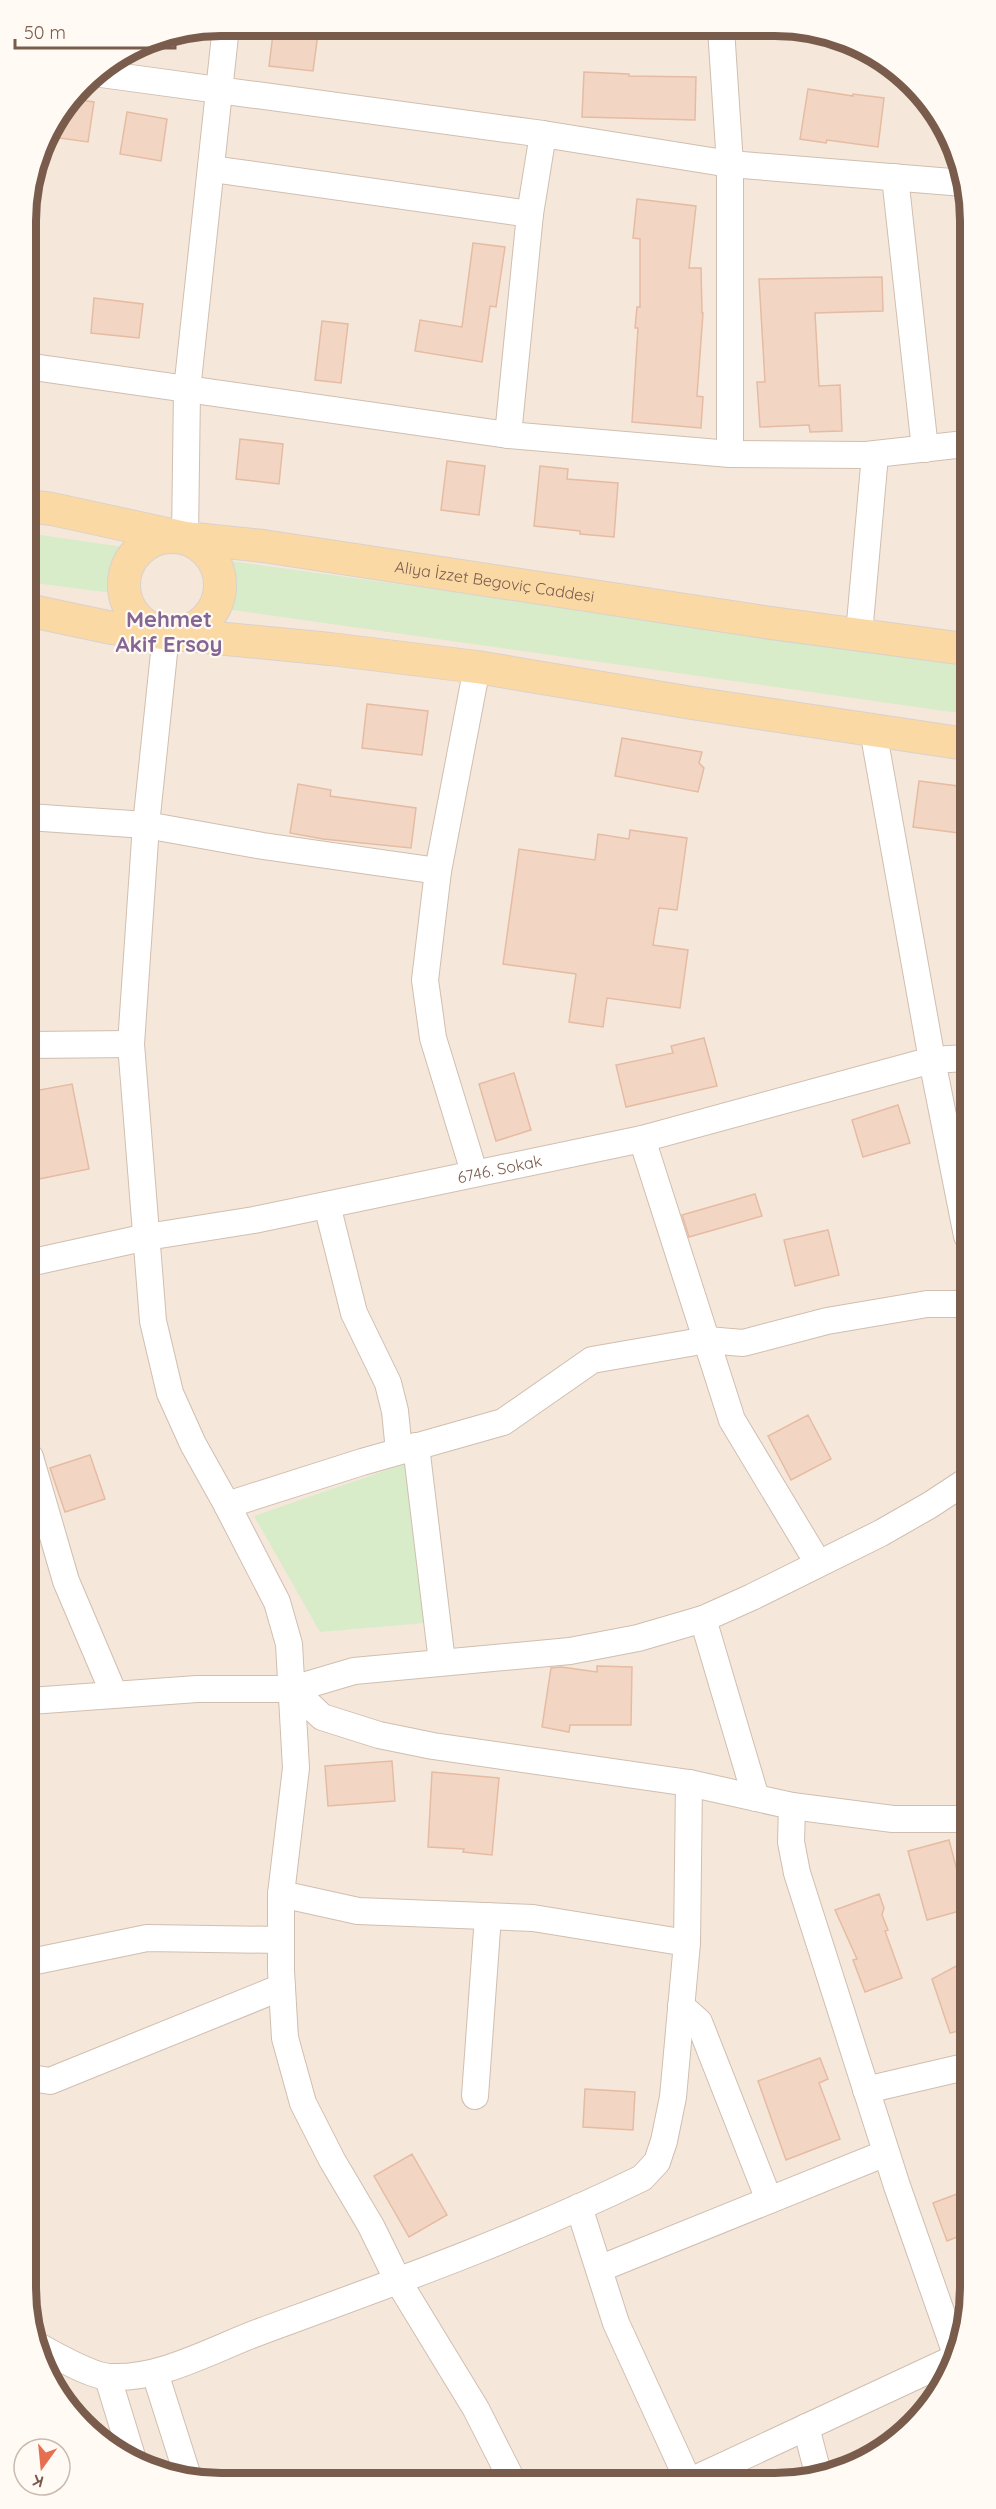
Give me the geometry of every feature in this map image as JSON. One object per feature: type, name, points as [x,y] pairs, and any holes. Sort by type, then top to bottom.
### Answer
[{"type":"main road","name":"Aliya İzzet Begoviç Caddesi","points":[[36,507],[184,538],[263,546],[960,648]]},
{"type":"main road","points":[[169,537],[184,538],[199,545],[211,556],[218,570],[221,586],[218,602],[210,616],[197,627],[182,633],[166,634],[151,629],[138,620],[128,607],[123,592],[124,576],[129,561],[139,549],[153,540],[169,537]]},
{"type":"main road","points":[[36,612],[112,628],[330,649],[477,667],[692,703],[960,743]]},
{"type":"street","points":[[184,538],[187,390],[225,36]]},
{"type":"street","points":[[721,36],[730,164],[730,454]]},
{"type":"street","points":[[108,75],[543,134],[730,164],[956,182]]},
{"type":"street","points":[[508,435],[530,214],[543,134]]},
{"type":"street","points":[[212,170],[530,214]]},
{"type":"street","points":[[895,177],[925,449]]},
{"type":"street","points":[[36,367],[508,435],[730,454],[875,454],[960,445]]},
{"type":"street","points":[[859,634],[875,454]]},
{"type":"street","points":[[166,634],[146,825],[131,1044],[153,1321],[170,1393],[193,1444],[277,1602],[289,1644],[296,1768],[281,1894],[285,2038],[303,2103],[398,2281],[476,2409],[508,2473]]},
{"type":"street","points":[[474,1172],[433,1038],[425,980],[438,871],[477,667]]},
{"type":"street","points":[[873,730],[932,1060],[960,1201]]},
{"type":"street","points":[[36,818],[146,825],[263,846],[438,871]]},
{"type":"street","points":[[36,1045],[131,1044]]},
{"type":"street","name":"6746. Sokak","points":[[36,1261],[147,1237],[254,1220],[474,1172],[642,1139],[932,1060],[960,1058]]},
{"type":"street","points":[[642,1139],[732,1420],[818,1563]]},
{"type":"street","points":[[327,1205],[354,1313],[388,1383],[394,1411],[408,1449],[442,1662]]},
{"type":"street","points":[[227,1505],[503,1422],[592,1360],[706,1340],[743,1343],[827,1321],[927,1304],[960,1304]]},
{"type":"street","points":[[36,1478],[66,1581],[114,1694]]},
{"type":"street","points":[[36,1700],[197,1689],[293,1689],[354,1671],[570,1651],[638,1638],[703,1618],[752,1597],[881,1533],[960,1485]]},
{"type":"street","points":[[703,1618],[756,1798]]},
{"type":"street","points":[[293,1689],[322,1717],[379,1736],[689,1783],[792,1806],[893,1819],[960,1820]]},
{"type":"street","points":[[47,2351],[72,2364],[108,2378],[155,2373],[499,2242],[642,2178],[657,2162],[673,2097],[687,1943],[689,1783]]},
{"type":"street","points":[[792,1806],[791,1842],[797,1873],[886,2152],[952,2342]]},
{"type":"street","points":[[281,1894],[358,1911],[533,1918],[687,1943]]},
{"type":"street","points":[[475,2096],[488,1916]]},
{"type":"street","points":[[36,1961],[147,1938],[281,1940]]},
{"type":"street","points":[[36,2079],[50,2081],[282,1987]]},
{"type":"street","points":[[681,2006],[699,2022],[769,2200]]},
{"type":"street","points":[[866,2090],[960,2068]]},
{"type":"street","points":[[599,2269],[886,2152]]},
{"type":"street","points":[[579,2207],[616,2323],[685,2473]]},
{"type":"street","points":[[708,2473],[944,2363]]},
{"type":"street","points":[[155,2373],[186,2469]]},
{"type":"street","points":[[108,2378],[130,2449]]},
{"type":"street","points":[[806,2427],[817,2468]]},
{"type":"shaded area","points":[[209,36],[787,36],[811,40],[857,55],[878,67],[897,82],[929,118],[946,150],[954,173],[960,221],[960,2300],[954,2336],[946,2359],[922,2401],[897,2427],[878,2442],[857,2454],[823,2467],[775,2473],[221,2473],[185,2469],[139,2454],[108,2435],[90,2419],[61,2381],[42,2336],[36,2288],[36,209],[42,173],[50,150],[67,118],[90,90],[118,67],[150,50],[173,42]]},
{"type":"green space","points":[[36,534],[124,547],[112,593],[36,583]]},
{"type":"green space","points":[[208,558],[745,632],[960,665],[960,713],[204,606]]},
{"type":"green space","points":[[407,1463],[425,1623],[320,1632],[254,1516]]},
{"type":"building","points":[[273,36],[318,36],[313,71],[269,66]]},
{"type":"building","points":[[584,72],[629,74],[629,76],[696,77],[695,120],[582,117]]},
{"type":"building","points":[[808,89],[884,98],[878,147],[800,139]]},
{"type":"building","points":[[81,100],[94,102],[88,142],[56,138],[67,118]]},
{"type":"building","points":[[127,112],[167,119],[161,161],[120,154]]},
{"type":"building","points":[[637,199],[696,206],[689,268],[701,268],[703,313],[697,396],[703,397],[701,428],[632,422],[638,328],[635,328],[637,307],[640,307],[640,239],[633,238]]},
{"type":"building","points":[[473,243],[505,247],[496,307],[490,306],[482,362],[415,351],[420,320],[462,327]]},
{"type":"building","points":[[882,277],[883,311],[815,313],[819,386],[840,385],[842,431],[810,432],[809,425],[760,427],[757,382],[765,382],[759,279]]},
{"type":"building","points":[[94,298],[143,304],[139,338],[91,333]]},
{"type":"building","points":[[322,321],[348,324],[341,383],[315,380]]},
{"type":"building","points":[[240,439],[283,444],[279,484],[236,479]]},
{"type":"building","points":[[447,461],[485,466],[479,515],[441,510]]},
{"type":"building","points":[[540,466],[568,469],[567,479],[618,483],[614,537],[534,526]]},
{"type":"building","points":[[367,704],[428,711],[422,755],[362,748]]},
{"type":"building","points":[[622,738],[702,752],[699,763],[704,768],[698,792],[615,776]]},
{"type":"building","points":[[919,781],[960,786],[960,833],[913,827]]},
{"type":"building","points":[[298,784],[331,790],[330,796],[416,808],[411,848],[323,839],[290,833]]},
{"type":"building","points":[[630,830],[687,838],[677,910],[659,908],[653,945],[688,950],[680,1008],[607,998],[603,1027],[569,1022],[576,974],[503,964],[519,849],[595,860],[598,834],[629,839]]},
{"type":"building","points":[[704,1038],[717,1086],[626,1107],[616,1065],[673,1053],[671,1046]]},
{"type":"building","points":[[514,1073],[531,1130],[496,1141],[479,1084]]},
{"type":"building","points":[[72,1084],[89,1169],[36,1180],[36,1091]]},
{"type":"building","points":[[898,1105],[910,1143],[863,1157],[852,1120]]},
{"type":"building","points":[[755,1194],[762,1216],[689,1237],[682,1215]]},
{"type":"building","points":[[828,1230],[839,1275],[795,1286],[784,1240]]},
{"type":"building","points":[[808,1415],[831,1459],[791,1480],[768,1436]]},
{"type":"building","points":[[90,1455],[105,1499],[65,1512],[50,1468]]},
{"type":"building","points":[[597,1666],[632,1667],[631,1725],[570,1725],[569,1732],[542,1727],[551,1668],[561,1667],[597,1672]]},
{"type":"building","points":[[392,1761],[395,1801],[328,1806],[325,1766]]},
{"type":"building","points":[[432,1772],[499,1778],[492,1855],[463,1852],[464,1849],[428,1847]]},
{"type":"building","points":[[949,1840],[960,1882],[960,1911],[927,1920],[908,1851]]},
{"type":"building","points":[[879,1894],[884,1908],[882,1915],[888,1930],[885,1931],[902,1978],[865,1992],[853,1960],[857,1959],[835,1910]]},
{"type":"building","points":[[958,1965],[960,1971],[960,2031],[950,2033],[932,1979]]},
{"type":"building","points":[[820,2058],[828,2079],[819,2083],[840,2139],[786,2160],[758,2081]]},
{"type":"building","points":[[585,2089],[635,2092],[633,2130],[583,2127]]},
{"type":"building","points":[[412,2154],[447,2215],[409,2237],[374,2176]]},
{"type":"building","points":[[960,2193],[960,2236],[947,2241],[933,2203]]},
{"type":"district","name":"Mehmet Akif Ersoy","points":[[169,632]]}]
